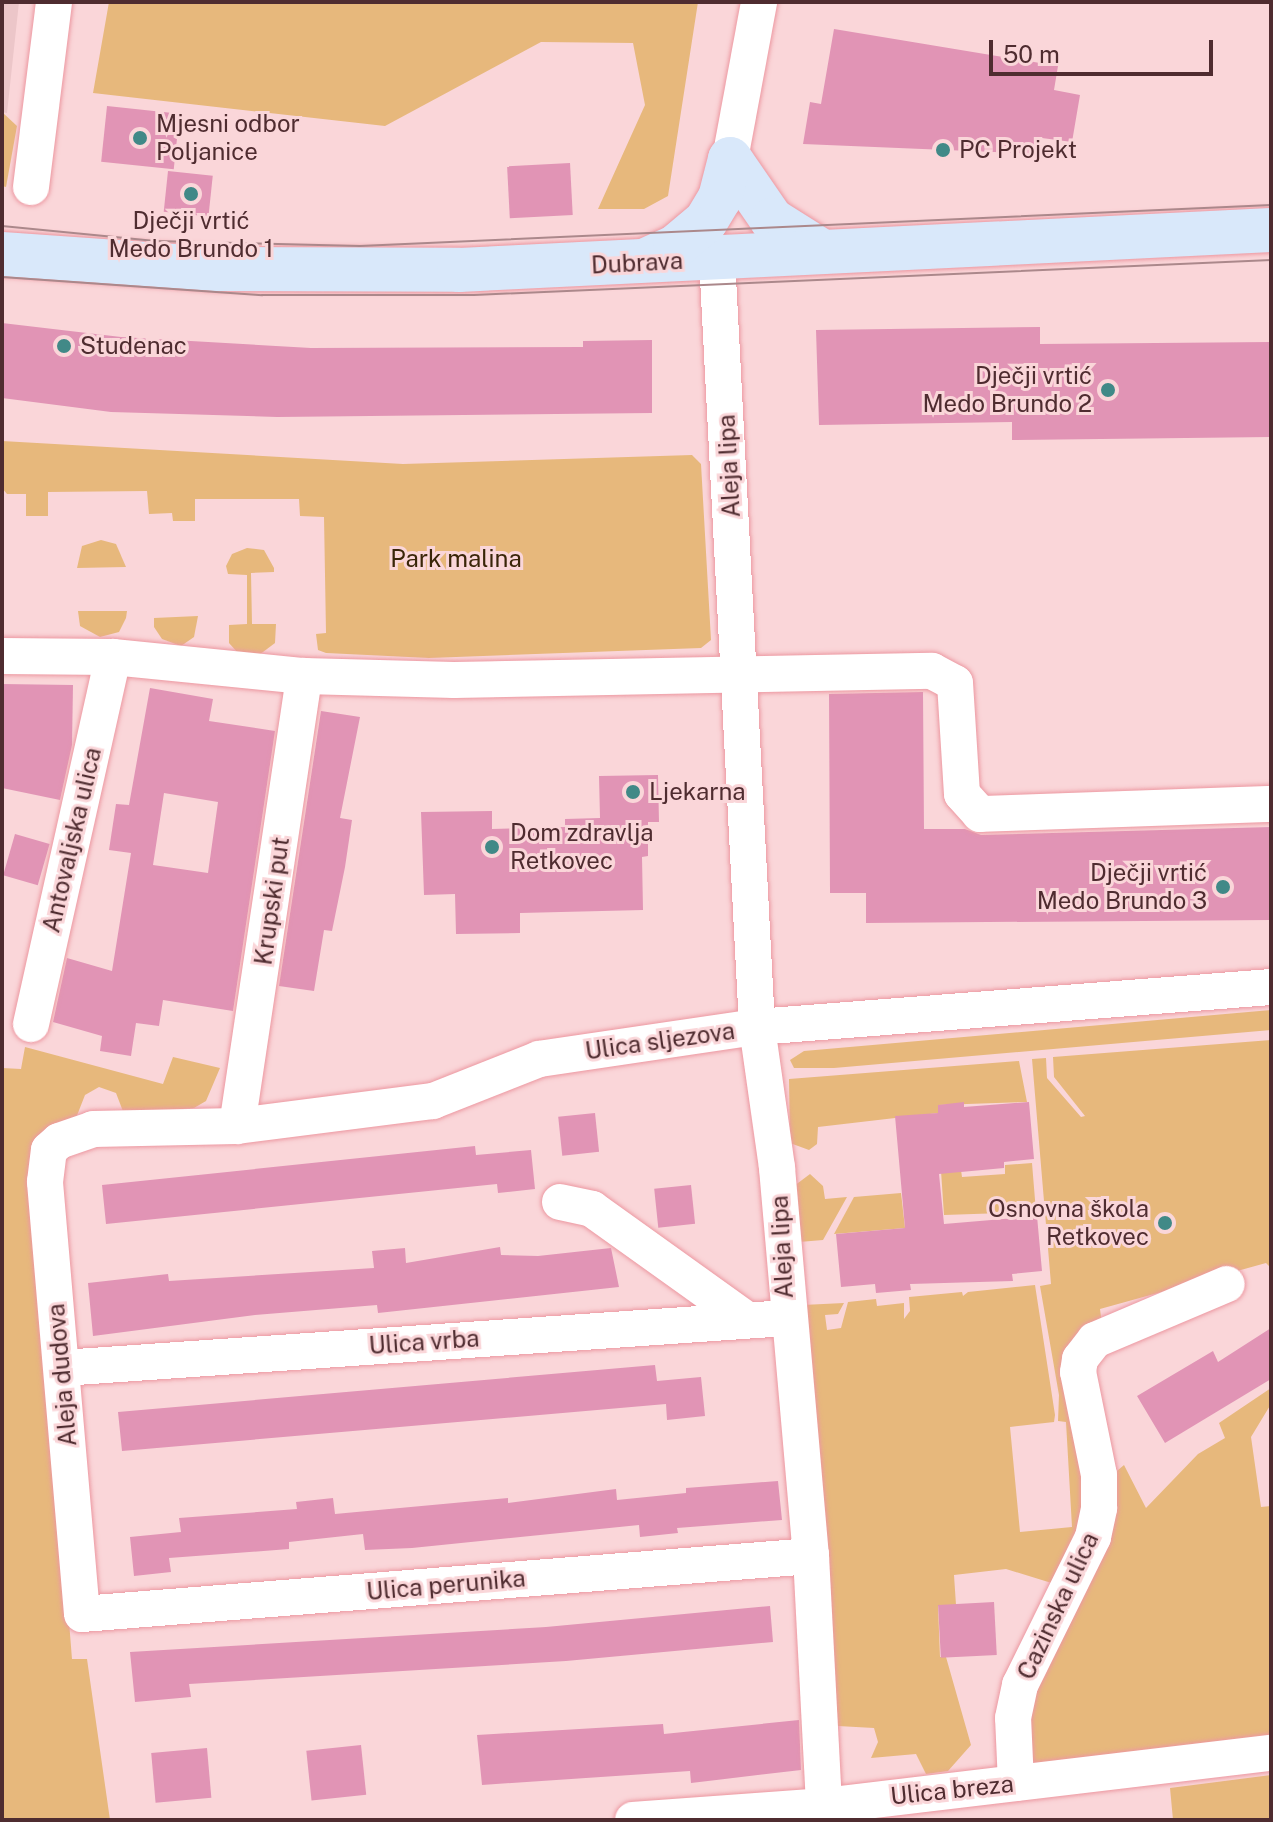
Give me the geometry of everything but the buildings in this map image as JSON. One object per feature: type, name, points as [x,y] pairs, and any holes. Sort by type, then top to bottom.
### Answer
[{"type":"main road","points":[[730,159],[772,220],[823,252]]},
{"type":"main road","points":[[639,263],[675,247],[706,221],[720,198],[730,159]]},
{"type":"main road","name":"Dubrava","points":[[2,254],[296,272],[639,263],[1271,230]]},
{"type":"street","points":[[31,187],[54,2]]},
{"type":"street","points":[[730,159],[759,2]]},
{"type":"street","name":"Aleja lipa","points":[[717,258],[742,673],[757,1027],[777,1168],[786,1318],[811,1556],[825,1813]]},
{"type":"street","points":[[2,656],[113,657],[304,676],[454,680],[932,671],[955,683],[962,794],[980,814],[1271,804]]},
{"type":"street","name":"Antovaljska ulica","points":[[31,1024],[113,657]]},
{"type":"street","name":"Krupski put","points":[[237,1126],[304,676]]},
{"type":"street","name":"Ulica sljezova","points":[[59,1141],[93,1129],[237,1126],[433,1101],[539,1059],[757,1027],[1271,987]]},
{"type":"street","name":"Aleja dudova","points":[[59,1141],[49,1150],[45,1182],[82,1614]]},
{"type":"street","points":[[560,1202],[592,1209],[747,1320]]},
{"type":"street","name":"Cazinska ulica","points":[[1016,1783],[1013,1718],[1020,1685],[1093,1537],[1099,1508],[1099,1475],[1078,1372],[1080,1359],[1095,1340],[1227,1284]]},
{"type":"street","name":"Ulica vrba","points":[[62,1368],[786,1318]]},
{"type":"street","name":"Ulica perunika","points":[[82,1614],[811,1556]]},
{"type":"street","name":"Ulica breza","points":[[633,1820],[825,1813],[1016,1783],[1271,1753]]},
{"type":"shaded area","points":[[2,2],[19,2],[7,113],[2,112]]},
{"type":"green space","points":[[109,2],[698,2],[668,196],[644,209],[598,209],[645,105],[633,43],[541,42],[385,126],[93,93]]},
{"type":"green space","points":[[2,112],[17,126],[6,187],[2,186]]},
{"type":"green space","name":"Park malina","points":[[2,441],[403,464],[692,455],[701,464],[711,640],[701,648],[429,658],[326,653],[318,650],[316,634],[326,633],[324,517],[300,516],[299,499],[195,499],[195,521],[173,521],[172,513],[149,514],[147,491],[48,492],[48,516],[26,516],[26,494],[7,494],[2,488]]},
{"type":"green space","points":[[101,540],[116,544],[126,567],[77,568],[82,546]]},
{"type":"green space","points":[[247,548],[264,550],[274,568],[274,572],[251,573],[252,624],[276,624],[275,643],[259,655],[238,653],[229,643],[229,625],[247,624],[247,575],[228,574],[226,566],[232,554]]},
{"type":"green space","points":[[78,611],[127,611],[119,632],[100,637],[80,626]]},
{"type":"green space","points":[[198,616],[194,637],[181,646],[162,639],[154,627],[154,618]]},
{"type":"green space","points":[[1271,1010],[1271,1030],[834,1068],[794,1068],[790,1060],[804,1051]]},
{"type":"green space","points":[[1271,1040],[1271,1268],[1266,1263],[1100,1309],[1102,1325],[1093,1330],[1091,1501],[1058,1585],[1006,1569],[954,1575],[956,1605],[938,1606],[940,1657],[946,1657],[971,1745],[948,1771],[926,1774],[916,1754],[871,1758],[878,1742],[874,1728],[838,1726],[803,1305],[844,1303],[838,1314],[825,1315],[827,1330],[841,1328],[848,1302],[876,1299],[877,1306],[904,1303],[904,1319],[910,1311],[909,1297],[962,1292],[963,1296],[968,1292],[1035,1285],[1055,1415],[1054,1422],[1010,1427],[1020,1532],[1072,1527],[1066,1422],[1058,1421],[1059,1395],[1040,1286],[1051,1284],[1032,1059],[1046,1058],[1047,1078],[1081,1117],[1085,1116],[1054,1077],[1053,1057]]},
{"type":"green space","points":[[25,1047],[163,1084],[173,1057],[220,1068],[206,1101],[194,1108],[124,1114],[116,1093],[99,1087],[85,1095],[37,1218],[72,1659],[87,1659],[110,1820],[2,1820],[2,1068],[21,1069]]},
{"type":"green space","points":[[1019,1061],[1027,1102],[938,1105],[938,1113],[818,1127],[817,1144],[809,1150],[790,1143],[789,1079]]},
{"type":"green space","points":[[1032,1163],[1036,1212],[944,1215],[941,1171],[961,1170],[962,1177],[1005,1174],[1005,1165]]},
{"type":"green space","points":[[810,1174],[823,1186],[825,1199],[847,1197],[823,1240],[799,1242],[794,1186]]},
{"type":"green space","points":[[901,1193],[905,1228],[834,1234],[854,1197]]},
{"type":"green space","points":[[1271,1388],[1271,1404],[1251,1437],[1261,1507],[1271,1506],[1271,1739],[1029,1765],[1019,1734],[1111,1476],[1124,1465],[1146,1508],[1198,1454],[1225,1438],[1219,1423]]},
{"type":"green space","points":[[1271,1775],[1271,1820],[1173,1820],[1170,1788]]},
{"type":"tram line","points":[[2,226],[155,241],[360,246],[1271,205]]},
{"type":"tram line","points":[[2,277],[262,295],[474,295],[1271,260]]},
{"type":"place","name":"Mjesni odbor Poljanice","points":[[140,138]]},
{"type":"place","name":"PC Projekt","points":[[943,150]]},
{"type":"place","name":"Dječji vrtić Medo Brundo 1","points":[[191,194]]},
{"type":"place","name":"Studenac","points":[[64,346]]},
{"type":"place","name":"Dječji vrtić Medo Brundo 2","points":[[1108,390]]},
{"type":"place","name":"Ljekarna","points":[[633,792]]},
{"type":"place","name":"Dom zdravlja Retkovec","points":[[492,847]]},
{"type":"place","name":"Dječji vrtić Medo Brundo 3","points":[[1223,887]]},
{"type":"place","name":"Osnovna škola Retkovec","points":[[1165,1223]]}]
